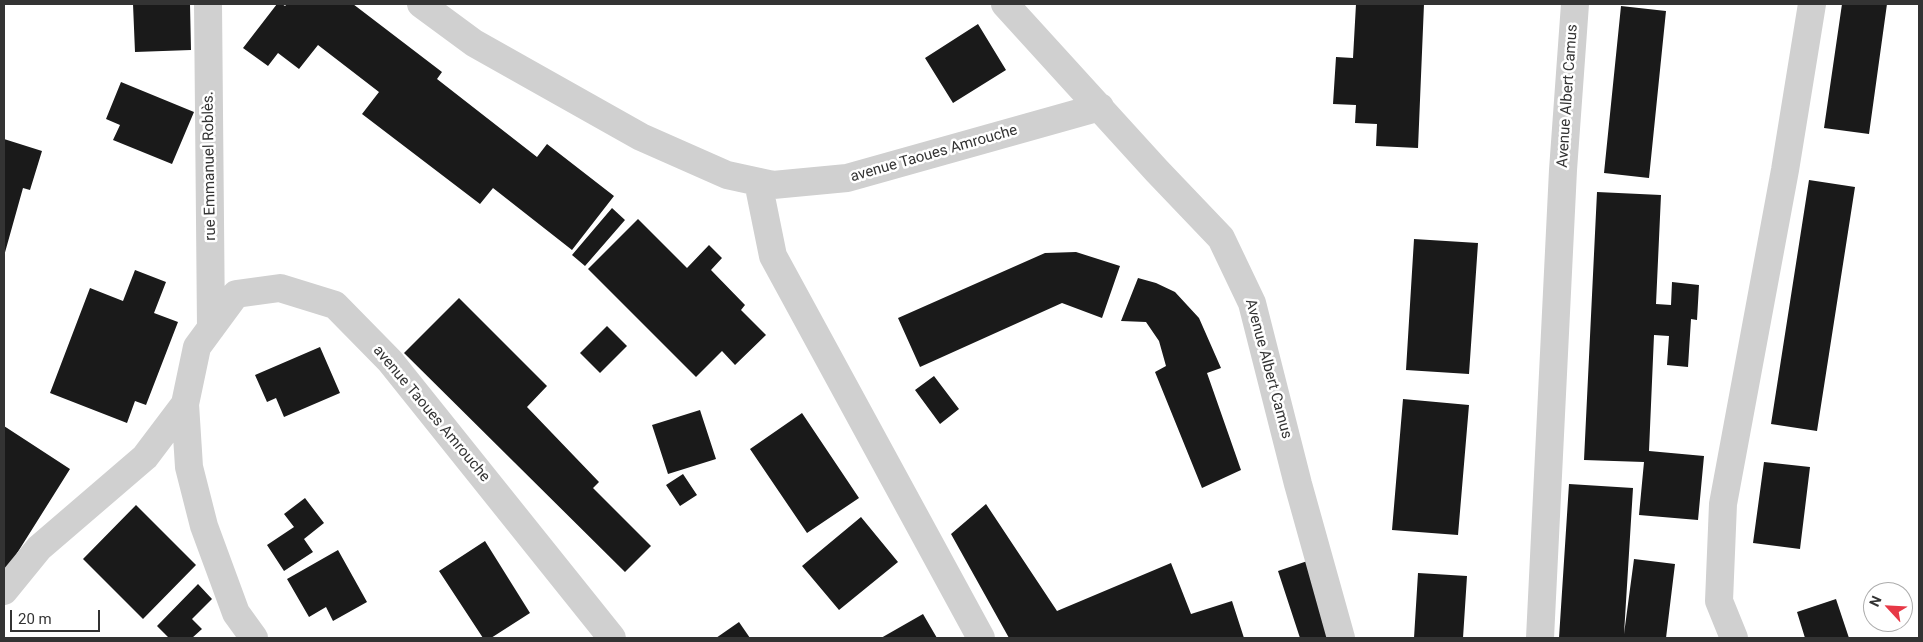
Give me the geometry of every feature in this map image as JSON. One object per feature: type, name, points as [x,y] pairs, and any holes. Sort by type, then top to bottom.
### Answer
[{"type":"street","name":"rue Emmanuel Roblès.","points":[[208,4],[211,328]]},
{"type":"street","name":"avenue Taoues Amrouche","points":[[421,4],[474,43],[641,137],[728,175],[758,182],[773,184],[847,178],[1100,107]]},
{"type":"street","name":"Avenue Albert Camus","points":[[1005,4],[1157,171],[1221,238],[1252,303],[1298,484],[1341,638]]},
{"type":"street","name":"Avenue Albert Camus","points":[[1540,638],[1563,170],[1575,4]]},
{"type":"street","points":[[1734,638],[1719,600],[1723,504],[1785,170],[1812,4]]},
{"type":"street","points":[[758,182],[773,256],[981,638]]},
{"type":"street","name":"avenue Taoues Amrouche","points":[[254,638],[236,613],[204,526],[189,467],[185,404],[197,347],[236,294],[280,288],[335,305],[390,361],[612,638]]},
{"type":"street","points":[[4,591],[39,548],[146,457],[185,404]]},
{"type":"building","points":[[133,4],[190,4],[191,50],[135,52]]},
{"type":"building","points":[[277,4],[285,6],[287,4],[353,4],[442,72],[437,79],[537,157],[547,144],[614,196],[572,250],[493,188],[480,204],[362,114],[379,92],[318,45],[299,69],[278,53],[268,66],[243,48]]},
{"type":"building","points":[[1356,4],[1424,4],[1418,148],[1376,146],[1377,124],[1355,123],[1356,105],[1333,104],[1336,57],[1353,58]]},
{"type":"building","points":[[1842,4],[1887,4],[1869,134],[1824,128]]},
{"type":"building","points":[[1621,6],[1666,11],[1649,178],[1604,173]]},
{"type":"building","points":[[978,24],[1006,70],[953,103],[925,58]]},
{"type":"building","points":[[121,82],[194,112],[172,164],[113,140],[120,125],[106,119]]},
{"type":"building","points":[[4,139],[42,151],[30,190],[23,188],[4,256]]},
{"type":"building","points":[[1809,180],[1855,187],[1817,431],[1771,424]]},
{"type":"building","points":[[1597,192],[1661,195],[1656,304],[1671,305],[1672,282],[1699,285],[1697,320],[1691,319],[1688,367],[1667,365],[1669,336],[1654,335],[1649,451],[1704,456],[1698,520],[1639,515],[1644,462],[1584,460]]},
{"type":"building","points":[[612,208],[625,220],[585,266],[572,255]]},
{"type":"building","points":[[638,219],[687,268],[709,245],[722,258],[711,270],[745,305],[741,310],[766,335],[735,365],[722,351],[696,377],[588,269]]},
{"type":"building","points":[[1414,239],[1478,243],[1469,374],[1406,370]]},
{"type":"building","points":[[1076,252],[1120,266],[1102,318],[1062,303],[920,367],[898,318],[1045,253]]},
{"type":"building","points":[[135,270],[166,282],[154,313],[178,322],[146,405],[135,401],[127,423],[50,393],[90,288],[123,301]]},
{"type":"building","points":[[1138,278],[1156,283],[1175,292],[1199,318],[1221,368],[1207,373],[1241,470],[1202,488],[1155,372],[1166,366],[1159,341],[1146,322],[1121,321]]},
{"type":"building","points":[[459,298],[547,386],[527,407],[599,482],[593,488],[651,546],[625,572],[404,353]]},
{"type":"building","points":[[607,326],[627,346],[600,373],[580,353]]},
{"type":"building","points":[[320,347],[340,393],[284,417],[276,398],[267,402],[255,375]]},
{"type":"building","points":[[934,376],[959,409],[940,424],[915,390]]},
{"type":"building","points":[[1403,399],[1469,405],[1458,535],[1392,530]]},
{"type":"building","points":[[700,410],[716,459],[668,474],[652,425]]},
{"type":"building","points":[[802,413],[859,498],[807,533],[750,449]]},
{"type":"building","points":[[4,426],[70,469],[4,574]]},
{"type":"building","points":[[1764,462],[1810,467],[1800,549],[1753,543]]},
{"type":"building","points":[[683,474],[697,495],[680,506],[666,485]]},
{"type":"building","points":[[1569,484],[1633,488],[1624,634],[1634,559],[1675,564],[1666,638],[1559,638]]},
{"type":"building","points":[[305,498],[324,523],[304,539],[313,552],[284,571],[267,545],[294,527],[284,514]]},
{"type":"building","points":[[986,504],[1057,611],[1171,563],[1191,614],[1232,601],[1244,638],[1009,638],[951,534]]},
{"type":"building","points":[[136,505],[196,565],[143,619],[83,559]]},
{"type":"building","points":[[861,517],[898,562],[839,610],[802,566]]},
{"type":"building","points":[[485,541],[530,613],[491,638],[483,638],[439,571]]},
{"type":"building","points":[[338,550],[367,602],[333,621],[326,607],[309,617],[287,579]]},
{"type":"building","points":[[1325,555],[1330,638],[1300,638],[1278,571]]},
{"type":"building","points":[[1418,573],[1467,576],[1463,638],[1414,638]]},
{"type":"building","points":[[198,584],[212,599],[192,619],[202,629],[192,638],[169,638],[157,626]]},
{"type":"building","points":[[1836,599],[1849,638],[1805,638],[1797,612]]},
{"type":"building","points":[[923,614],[937,638],[881,638]]},
{"type":"building","points":[[739,622],[750,638],[716,638]]}]
